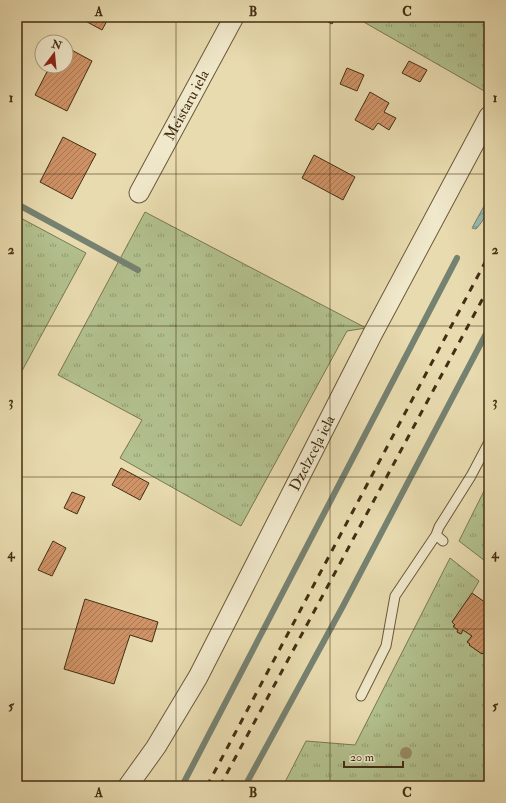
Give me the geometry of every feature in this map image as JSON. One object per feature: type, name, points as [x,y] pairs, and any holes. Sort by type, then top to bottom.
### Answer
[{"type":"street","name":"Meistaru iela","points":[[139,193],[234,17]]},
{"type":"street","name":"Dzelzceļa iela","points":[[128,786],[156,747],[198,677],[372,335],[489,116]]},
{"type":"lane","points":[[361,696],[386,646],[395,596],[440,538],[439,528],[468,482],[489,442]]},
{"type":"green space","points":[[355,17],[489,17],[489,87],[486,92]]},
{"type":"green space","points":[[145,212],[366,328],[347,331],[241,526],[120,458],[142,420],[58,375]]},
{"type":"green space","points":[[17,216],[86,253],[17,380]]},
{"type":"green space","points":[[489,481],[489,564],[459,541]]},
{"type":"green space","points":[[450,558],[479,581],[452,622],[455,625],[453,627],[458,630],[457,632],[461,634],[463,630],[472,636],[467,642],[470,644],[469,645],[489,657],[489,786],[283,786],[306,741],[355,745]]},
{"type":"water","points":[[489,197],[487,211],[482,222],[476,229],[472,228]]},
{"type":"building","points":[[78,17],[109,17],[102,30]]},
{"type":"building","points":[[319,17],[336,17],[332,24]]},
{"type":"building","points":[[74,51],[92,61],[67,111],[35,95],[46,74],[74,74]]},
{"type":"building","points":[[409,61],[427,70],[420,82],[402,73]]},
{"type":"building","points":[[347,68],[364,75],[357,91],[340,84]]},
{"type":"building","points":[[370,92],[389,103],[384,112],[396,118],[389,130],[378,123],[373,130],[355,120]]},
{"type":"building","points":[[63,137],[96,154],[72,199],[40,182]]},
{"type":"building","points":[[314,155],[355,177],[343,200],[302,178]]},
{"type":"building","points":[[121,468],[149,483],[140,500],[112,485]]},
{"type":"building","points":[[72,492],[85,497],[77,514],[64,508]]},
{"type":"building","points":[[53,541],[66,548],[52,576],[38,570]]},
{"type":"building","points":[[472,593],[489,605],[489,657],[469,645],[470,644],[467,642],[472,636],[463,630],[461,634],[457,632],[458,630],[453,626],[455,625],[452,622]]},
{"type":"building","points":[[85,599],[158,622],[152,642],[130,635],[114,684],[64,669]]},
{"type":"waterway","points":[[17,204],[138,270]]},
{"type":"waterway","points":[[182,786],[457,258]]},
{"type":"waterway","points":[[245,786],[343,606],[489,328]]},
{"type":"railway","points":[[207,786],[489,255]]},
{"type":"railway","points":[[220,786],[489,287]]}]
